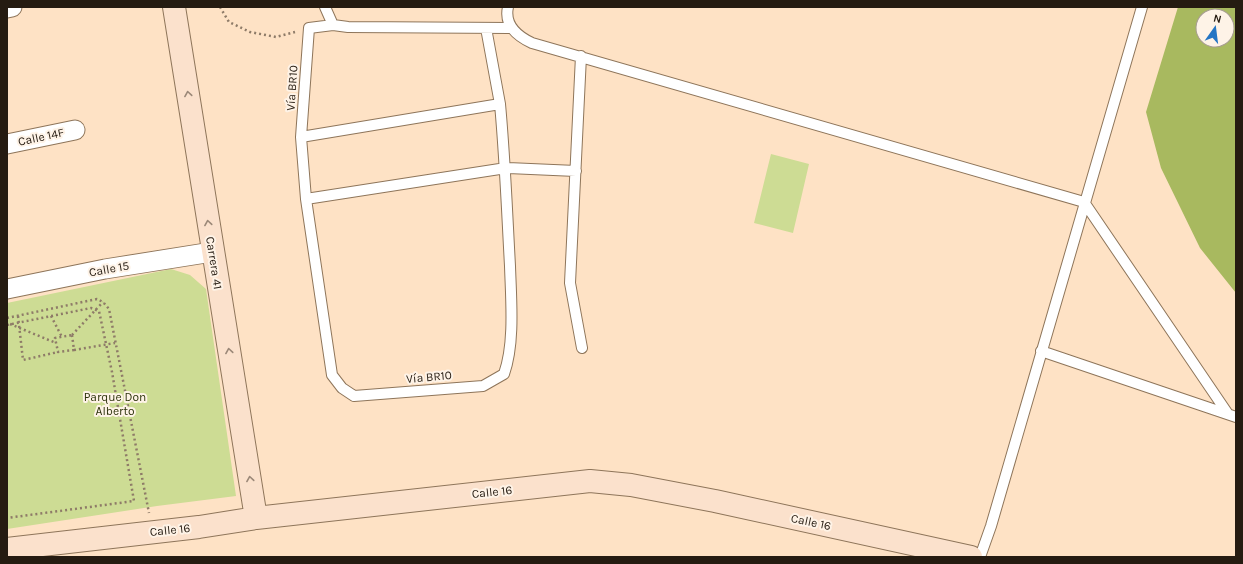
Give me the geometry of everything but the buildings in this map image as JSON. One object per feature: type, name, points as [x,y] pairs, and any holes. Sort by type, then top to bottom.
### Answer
[{"type":"main road","name":"Carrera 41","points":[[174,7],[212,252],[256,518]]},
{"type":"main road","name":"Calle 16","points":[[7,549],[199,527],[256,518],[590,481],[631,485],[715,501],[972,557]]},
{"type":"street","points":[[7,8],[12,7]]},
{"type":"street","name":"Calle 14F","points":[[7,144],[75,130]]},
{"type":"street","name":"Calle 15","points":[[7,289],[105,269],[212,252]]},
{"type":"lane","points":[[325,7],[333,25]]},
{"type":"lane","points":[[508,7],[507,12],[510,28],[520,37],[532,43],[1084,202],[1232,416]]},
{"type":"lane","points":[[980,557],[991,526],[1084,202],[1142,7]]},
{"type":"lane","points":[[309,28],[333,25],[348,27],[510,28]]},
{"type":"lane","name":"Vía BR10","points":[[309,28],[301,137],[306,199],[332,375],[342,388],[354,396],[483,386],[504,374],[509,360],[511,301],[511,168],[486,28]]},
{"type":"lane","points":[[581,56],[570,283],[582,348]]},
{"type":"lane","points":[[301,137],[500,104]]},
{"type":"lane","points":[[306,199],[511,168],[576,171]]},
{"type":"lane","points":[[1041,351],[1232,416]]},
{"type":"path","points":[[220,7],[229,22],[257,33],[276,38],[309,28]]},
{"type":"path","points":[[7,318],[97,299],[103,302],[109,309],[153,532]]},
{"type":"path","points":[[58,352],[55,338],[72,335],[103,302]]},
{"type":"path","points":[[7,518],[134,501],[99,311],[91,308],[8,324]]},
{"type":"path","points":[[18,316],[23,360],[58,352],[115,343]]},
{"type":"path","points":[[51,316],[62,337]]},
{"type":"path","points":[[8,324],[56,343]]},
{"type":"path","points":[[72,335],[74,350]]},
{"type":"green space","points":[[1178,7],[1236,7],[1236,293],[1200,248],[1161,168],[1146,112]]},
{"type":"green space","points":[[771,154],[809,164],[793,233],[754,223]]},
{"type":"green space","name":"Parque Don Alberto","points":[[171,269],[190,275],[206,289],[236,496],[157,506],[7,529],[7,303]]}]
